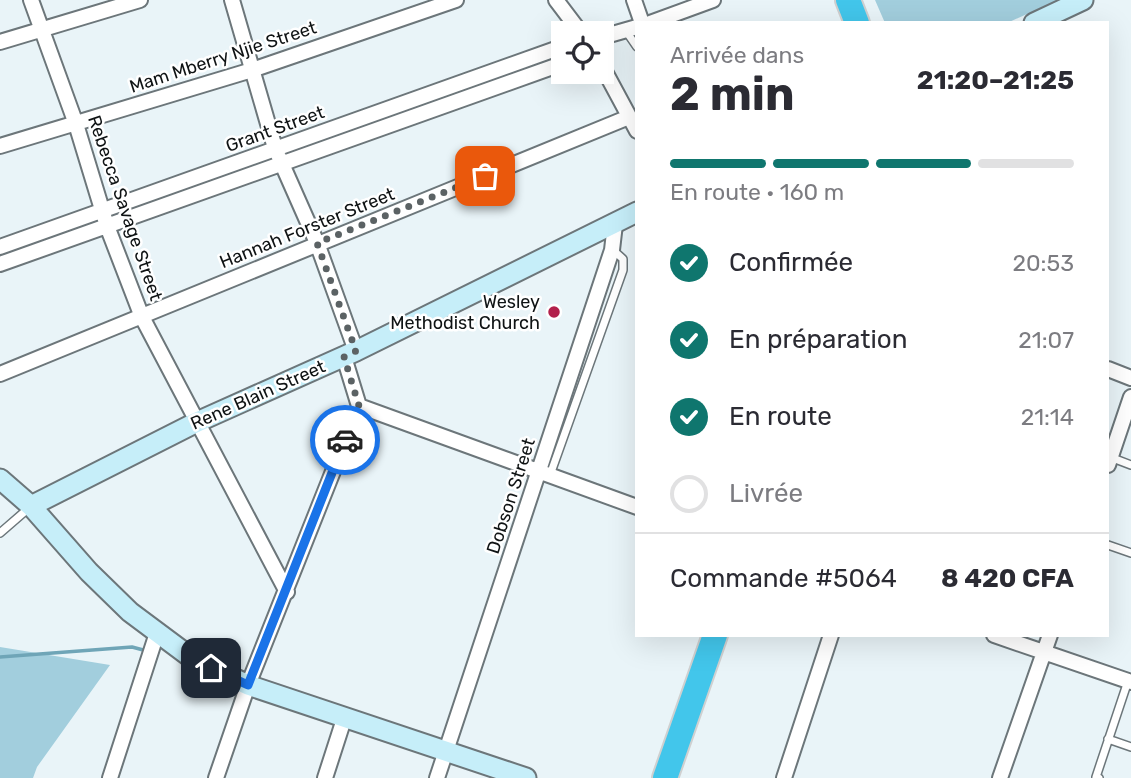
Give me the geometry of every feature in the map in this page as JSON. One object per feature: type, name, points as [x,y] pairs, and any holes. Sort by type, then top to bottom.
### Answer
[{"type":"highway","points":[[665,778],[714,637]]},
{"type":"street","name":"Rebecca Savage Street","points":[[31,0],[76,124],[107,226],[142,317],[195,423],[287,592]]},
{"type":"street","points":[[0,42],[140,0]]},
{"type":"street","points":[[216,778],[248,685],[359,406],[350,354],[317,243],[275,148],[232,0]]},
{"type":"street","name":"Mam Mberry Njie Street","points":[[0,146],[252,70],[456,0]]},
{"type":"street","points":[[556,0],[572,21]]},
{"type":"street","points":[[634,0],[641,21]]},
{"type":"street","points":[[655,21],[713,0]]},
{"type":"street","points":[[1038,21],[1083,0]]},
{"type":"street","name":"Grant Street","points":[[0,247],[551,51]]},
{"type":"street","name":"Grant Street","points":[[0,264],[551,68]]},
{"type":"street","points":[[612,84],[635,128]]},
{"type":"street","name":"Hannah Forster Street","points":[[0,374],[629,117]]},
{"type":"street","name":"Rene Blain Street","points":[[31,506],[195,423],[350,354],[635,213]]},
{"type":"street","name":"Dobson Street","points":[[437,778],[544,475],[612,250],[615,224]]},
{"type":"street","points":[[1109,369],[1131,378]]},
{"type":"street","points":[[1109,461],[1131,397]]},
{"type":"street","points":[[359,406],[635,506]]},
{"type":"street","points":[[0,479],[31,506],[89,572],[158,633],[193,659],[248,685],[526,778]]},
{"type":"street","points":[[110,778],[158,633]]},
{"type":"street","points":[[784,778],[830,637]]},
{"type":"street","points":[[998,637],[1129,682]]},
{"type":"street","points":[[1000,778],[1049,637]]},
{"type":"street","points":[[325,778],[345,716]]},
{"type":"lane","points":[[620,33],[635,45]]},
{"type":"lane","points":[[1109,461],[1131,465]]},
{"type":"lane","points":[[0,533],[31,506]]},
{"type":"lane","points":[[1109,545],[1131,553]]},
{"type":"lane","points":[[1099,778],[1096,777],[1129,682]]},
{"type":"lane","points":[[1108,739],[1131,747]]},
{"type":"shaded area","points":[[875,0],[1058,0],[1011,21],[884,21]]},
{"type":"shaded area","points":[[0,647],[110,665],[37,767],[33,778],[0,778]]},
{"type":"waterway","points":[[297,149],[551,60]]},
{"type":"waterway","points":[[194,187],[273,159]]},
{"type":"waterway","points":[[110,217],[189,188]]},
{"type":"waterway","points":[[17,250],[98,222]]},
{"type":"waterway","points":[[0,657],[132,647],[147,651]]},
{"type":"way so far","points":[[345,440],[359,406],[344,357],[356,351],[317,243],[485,176]]},
{"type":"place","name":"Wesley Methodist Church","points":[[554,312]]},
{"type":"route","points":[[211,668],[248,685],[345,440]]}]
